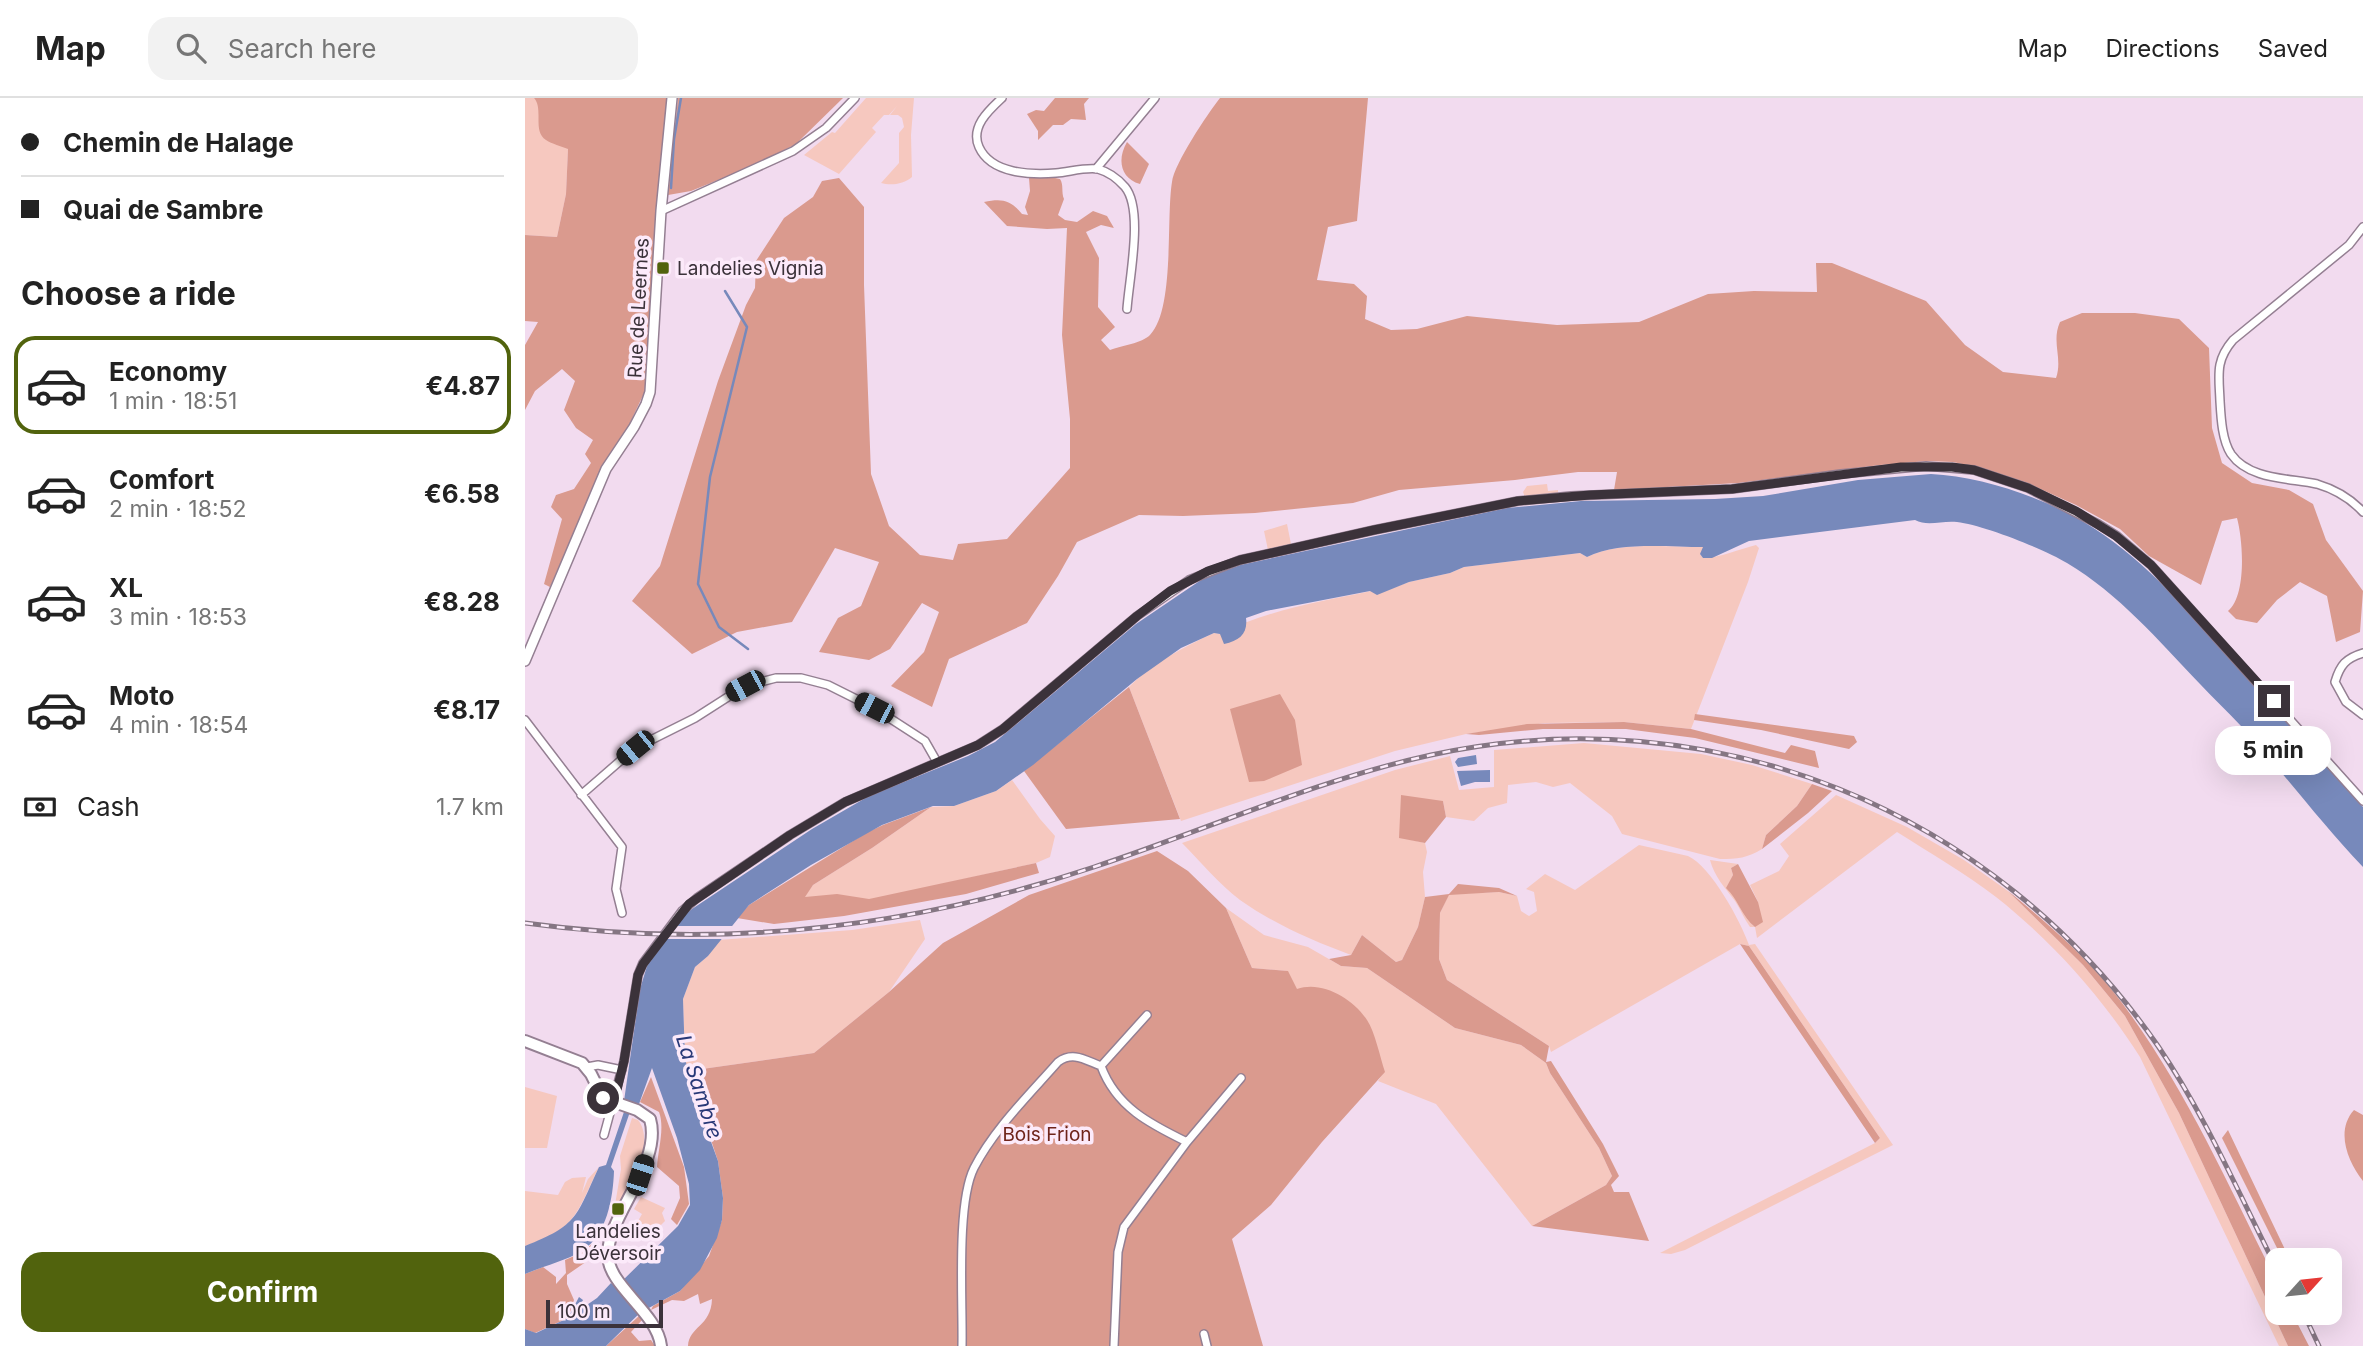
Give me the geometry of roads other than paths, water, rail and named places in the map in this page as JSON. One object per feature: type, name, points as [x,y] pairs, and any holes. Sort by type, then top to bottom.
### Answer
[{"type":"main road","points":[[525,1041],[575,1058],[587,1067],[603,1098],[624,1105],[650,1119],[651,1137],[640,1175],[609,1241],[608,1261],[620,1282],[656,1329],[661,1346]]},
{"type":"street","name":"Rue de Leernes","points":[[525,660],[567,567],[606,469],[646,404],[653,374],[661,211],[672,98]]},
{"type":"street","points":[[661,211],[793,151],[826,128],[855,98]]},
{"type":"street","points":[[1002,98],[982,119],[976,132],[978,145],[990,162],[1008,169],[1033,173],[1054,174],[1096,169],[1114,176],[1127,189],[1133,207],[1133,244],[1127,309]]},
{"type":"street","points":[[1096,169],[1155,98]]},
{"type":"street","points":[[2363,227],[2349,245],[2233,340],[2223,352],[2218,366],[2225,439],[2232,455],[2250,469],[2261,473],[2336,491],[2363,512]]},
{"type":"street","points":[[604,1135],[624,1105],[622,1070],[638,975],[643,964],[689,904],[790,835],[845,802],[978,745],[1003,729],[1137,616],[1170,591],[1208,571],[1240,560],[1475,509],[1571,496],[1732,489],[1926,466],[1974,470],[2028,488],[2076,511],[2134,550],[2185,601],[2363,801]]},
{"type":"street","points":[[2363,653],[2350,657],[2339,667],[2335,682],[2346,702],[2363,715]]},
{"type":"street","points":[[581,795],[635,748],[695,718],[745,686],[776,678],[800,678],[828,685],[874,708],[925,741],[937,762]]},
{"type":"street","points":[[525,720],[622,848],[616,889],[622,913]]},
{"type":"street","points":[[1101,1066],[1147,1015]]},
{"type":"street","points":[[963,1346],[964,1225],[967,1191],[975,1167],[996,1134],[1058,1062],[1066,1056],[1074,1055],[1101,1066],[1113,1092],[1131,1111],[1153,1126],[1187,1142]]},
{"type":"street","points":[[587,1067],[598,1065],[622,1070]]},
{"type":"street","points":[[1114,1346],[1120,1239],[1130,1217],[1241,1077]]},
{"type":"street","points":[[1204,1334],[1207,1346]]},
{"type":"water","points":[[1931,474],[1975,480],[2044,502],[2104,535],[2141,565],[2192,615],[2363,807],[2363,867],[2241,726],[2121,603],[2086,575],[2057,557],[2013,538],[1968,524],[1925,523],[1915,520],[1749,541],[1712,558],[1703,558],[1700,554],[1703,547],[1644,546],[1613,549],[1587,557],[1580,553],[1464,567],[1450,573],[1409,582],[1377,595],[1370,591],[1266,611],[1246,618],[1242,636],[1234,641],[1224,644],[1220,634],[1214,633],[1181,648],[1137,679],[1033,765],[996,791],[954,806],[933,806],[882,825],[811,865],[749,905],[708,956],[695,967],[683,999],[685,1059],[718,1161],[723,1198],[722,1220],[717,1238],[700,1270],[680,1291],[645,1308],[606,1346],[525,1346],[525,1329],[536,1333],[568,1318],[579,1297],[583,1300],[578,1311],[597,1298],[611,1283],[616,1287],[678,1226],[690,1205],[689,1184],[677,1138],[652,1068],[639,1104],[633,1103],[611,1167],[614,1171],[610,1204],[597,1236],[591,1244],[575,1255],[525,1274],[525,1246],[556,1232],[574,1217],[599,1167],[606,1165],[627,1103],[624,1101],[640,989],[647,966],[686,913],[812,829],[869,796],[968,756],[995,742],[1136,624],[1201,580],[1240,565],[1507,508],[1581,501],[1763,496],[1858,480]]},
{"type":"water","points":[[1476,755],[1477,764],[1458,767],[1455,762],[1458,758]]},
{"type":"water","points":[[1490,770],[1490,782],[1461,786],[1457,771]]},
{"type":"waterway","points":[[671,188],[674,139],[681,98]]},
{"type":"waterway","points":[[725,291],[747,327],[710,477],[698,584],[719,627],[748,649]]},
{"type":"railway","points":[[525,923],[598,931],[670,934],[742,933],[884,919],[954,906],[1094,867],[1303,792],[1388,765],[1431,755],[1536,740],[1641,741],[1742,758],[1839,789],[1930,834],[2015,892],[2091,963],[2158,1046],[2175,1072],[2206,1127],[2266,1248]]},
{"type":"railway","points":[[2309,1325],[2319,1346]]},
{"type":"place","name":"Landelies Vignia","points":[[663,268]]},
{"type":"place","name":"Landelies Déversoir","points":[[618,1209]]},
{"type":"water label","name":"La Sambre","points":[[699,1087]]},
{"type":"park label","name":"Bois Frion","points":[[1047,1134]]}]
